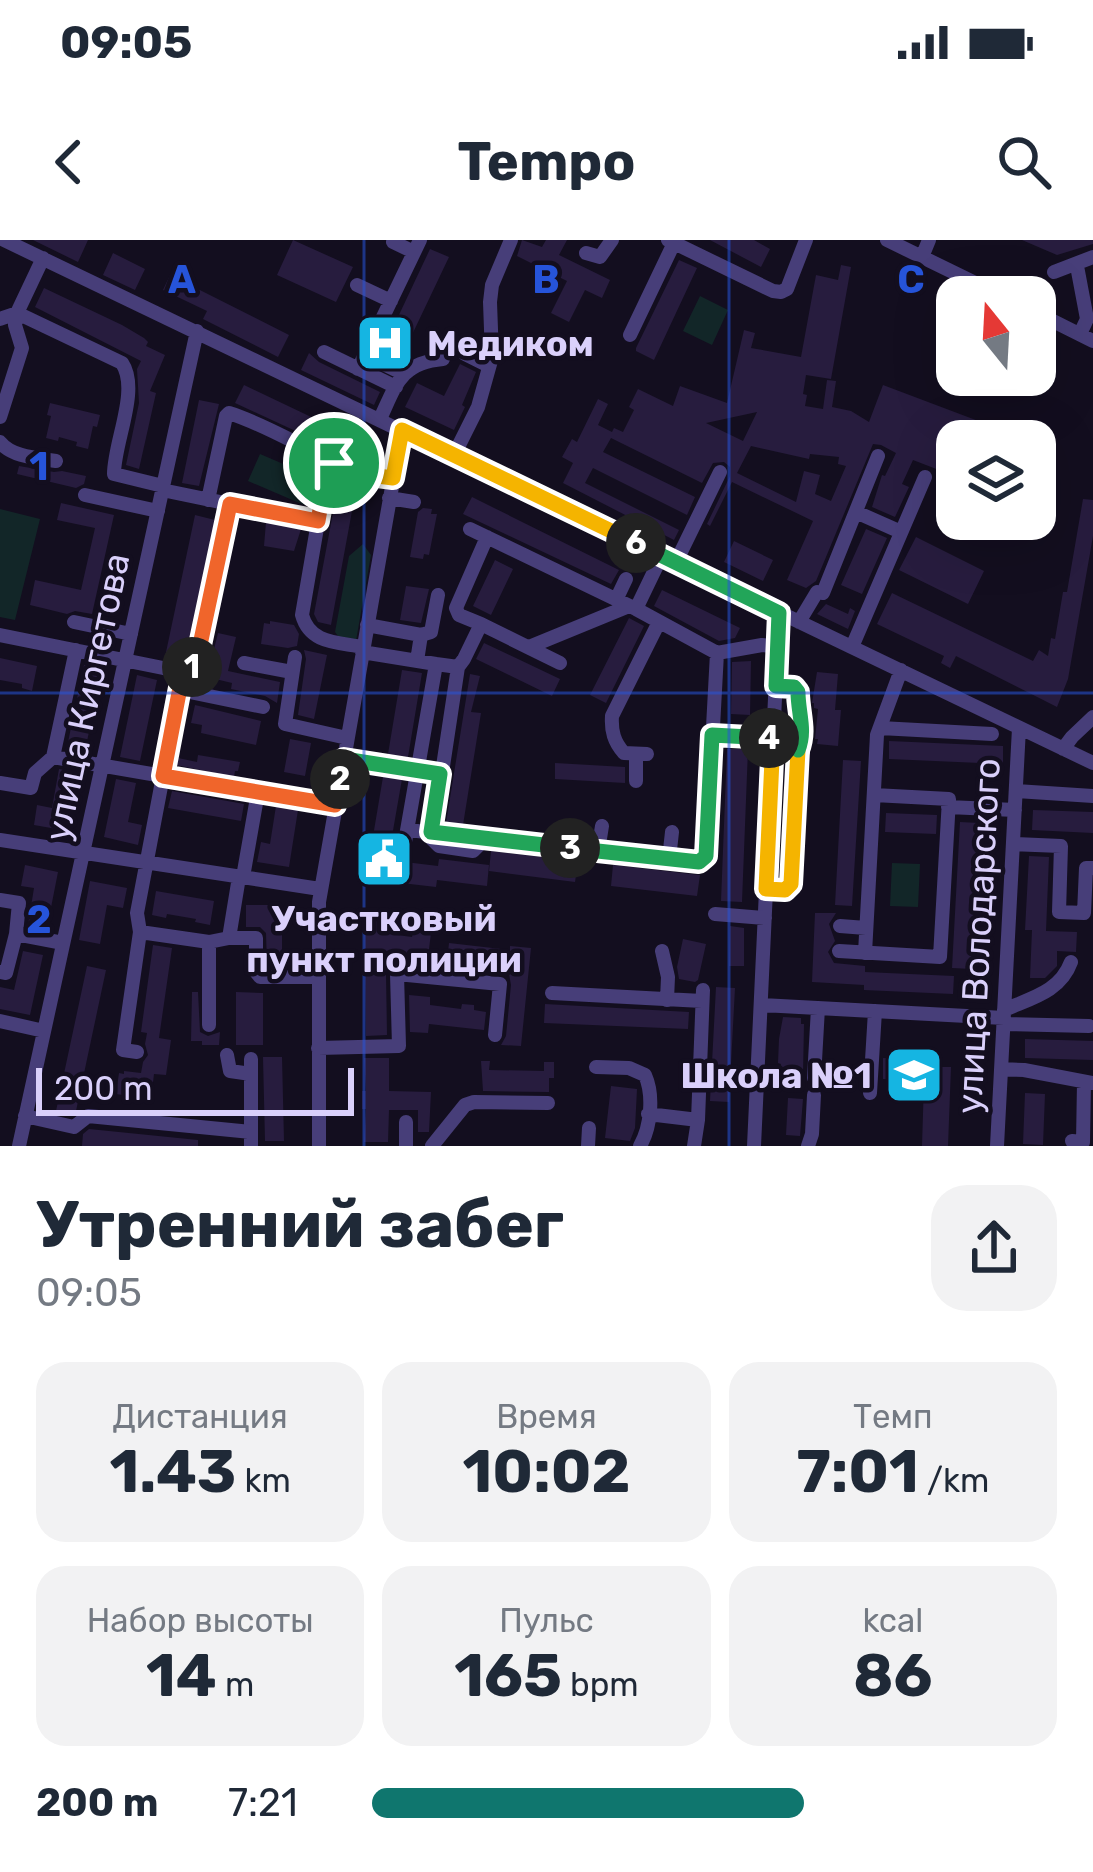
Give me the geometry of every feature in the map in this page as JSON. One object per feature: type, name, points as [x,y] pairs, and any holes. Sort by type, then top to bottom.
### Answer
[{"type":"street","points":[[4,240],[1093,764]]},
{"type":"street","points":[[454,455],[478,407],[492,356],[492,285],[511,240]]},
{"type":"street","points":[[586,253],[601,257],[612,240]]},
{"type":"street","points":[[630,335],[671,241],[781,292],[787,289],[806,240]]},
{"type":"street","points":[[887,240],[962,276]]},
{"type":"street","points":[[922,256],[929,240]]},
{"type":"street","points":[[362,362],[417,246],[393,242]]},
{"type":"street","points":[[1054,272],[1093,257]]},
{"type":"street","points":[[0,418],[22,348],[15,325],[17,313],[43,258]]},
{"type":"street","points":[[1056,318],[1088,327],[1077,266]]},
{"type":"street","points":[[356,285],[391,301]]},
{"type":"street","points":[[0,319],[17,313],[122,363],[128,371],[114,474],[208,500],[318,521]]},
{"type":"street","name":"улица Киргетова","points":[[19,1146],[197,331]]},
{"type":"street","points":[[324,352],[362,362],[399,380]]},
{"type":"street","points":[[465,354],[489,366]]},
{"type":"street","points":[[380,419],[399,380],[428,360],[442,359]]},
{"type":"street","points":[[208,500],[229,413],[334,463],[393,478]]},
{"type":"street","points":[[319,1146],[320,889],[402,430]]},
{"type":"street","points":[[0,442],[18,454],[56,461]]},
{"type":"street","points":[[799,622],[820,592],[878,456]]},
{"type":"street","points":[[334,463],[323,493],[302,605],[304,624],[318,639],[458,667]]},
{"type":"street","points":[[529,646],[627,605],[669,559],[720,472]]},
{"type":"street","points":[[852,647],[925,477]]},
{"type":"street","points":[[85,495],[158,511]]},
{"type":"street","points":[[389,498],[414,502]]},
{"type":"street","points":[[0,635],[183,672],[192,668],[230,504]]},
{"type":"street","points":[[856,512],[901,532]]},
{"type":"street","points":[[470,529],[717,653],[778,646]]},
{"type":"street","points":[[488,537],[456,608],[459,615],[560,663]]},
{"type":"street","points":[[626,579],[627,605]]},
{"type":"street","points":[[367,626],[422,635],[430,632],[438,595]]},
{"type":"street","points":[[754,1146],[779,613]]},
{"type":"street","points":[[74,622],[131,634]]},
{"type":"street","points":[[636,782],[642,754],[624,753],[618,746],[612,716],[659,622]]},
{"type":"street","points":[[431,832],[458,667],[481,624]]},
{"type":"street","points":[[417,661],[422,635]]},
{"type":"street","points":[[0,783],[32,788],[35,772],[53,757],[76,650]]},
{"type":"street","points":[[407,830],[699,862],[706,856],[717,653]]},
{"type":"street","points":[[244,663],[294,665],[285,724],[347,738]]},
{"type":"street","points":[[396,855],[405,842],[436,664]]},
{"type":"street","points":[[865,952],[880,728],[901,670]]},
{"type":"street","points":[[137,1052],[124,1050],[140,932],[137,913],[183,672]]},
{"type":"street","points":[[766,889],[785,890],[791,884],[801,742],[798,692],[794,687],[776,686]]},
{"type":"street","points":[[180,689],[263,707]]},
{"type":"street","points":[[1064,749],[1093,717]]},
{"type":"street","points":[[880,728],[992,734]]},
{"type":"street","name":"улица Володарского","points":[[997,1146],[1019,728]]},
{"type":"street","points":[[712,735],[797,751]]},
{"type":"street","points":[[53,757],[335,805]]},
{"type":"street","points":[[344,759],[440,774]]},
{"type":"street","points":[[1016,791],[1093,796]]},
{"type":"street","points":[[229,938],[259,792]]},
{"type":"street","points":[[839,951],[940,957],[949,799],[874,795]]},
{"type":"street","points":[[948,807],[1015,810]]},
{"type":"street","points":[[598,851],[602,826]]},
{"type":"street","points":[[669,859],[672,832]]},
{"type":"street","points":[[0,840],[320,889]]},
{"type":"street","points":[[1013,844],[1061,846],[1059,912],[1084,913],[1086,868],[1093,868]]},
{"type":"street","points":[[0,900],[19,903],[6,973],[0,972]]},
{"type":"street","points":[[715,914],[765,918]]},
{"type":"street","points":[[840,926],[866,928]]},
{"type":"street","points":[[140,932],[209,942],[256,938],[260,977],[318,976]]},
{"type":"street","points":[[16,934],[64,944]]},
{"type":"street","points":[[209,942],[209,1024]]},
{"type":"street","points":[[662,951],[667,1000]]},
{"type":"street","points":[[1004,1017],[1049,991],[1071,962]]},
{"type":"street","points":[[318,1048],[398,1046],[397,974],[500,984],[496,1035]]},
{"type":"street","points":[[552,993],[667,1000],[703,995],[694,1146]]},
{"type":"street","points":[[761,1005],[1089,1026]]},
{"type":"street","points":[[814,1078],[818,1008]]},
{"type":"street","points":[[870,1093],[874,1011]]},
{"type":"street","points":[[0,1021],[44,1031]]},
{"type":"street","points":[[25,1116],[72,1134],[88,1116],[251,1139],[251,1067],[230,1071],[227,1054]]},
{"type":"street","points":[[596,1066],[629,1068],[645,1075],[651,1092],[640,1146]]},
{"type":"street","points":[[1001,1070],[1088,1083],[1083,1142],[1072,1142]]},
{"type":"street","points":[[808,1146],[814,1095]]},
{"type":"street","points":[[432,1146],[465,1105],[548,1103]]},
{"type":"street","points":[[648,1114],[698,1120]]},
{"type":"street","points":[[406,1122],[406,1146]]},
{"type":"street","points":[[588,1146],[589,1128]]},
{"type":"green space","points":[[700,296],[728,310],[712,345],[683,331]]},
{"type":"green space","points":[[260,454],[316,478],[304,505],[248,481]]},
{"type":"green space","points":[[0,509],[40,519],[15,620],[0,617]]},
{"type":"green space","points":[[363,544],[371,555],[356,641],[341,640],[335,632],[349,556]]},
{"type":"green space","points":[[892,863],[920,864],[918,907],[890,906]]},
{"type":"building","points":[[33,240],[88,240],[78,262]]},
{"type":"building","points":[[293,240],[353,267],[336,302],[277,275]]},
{"type":"building","points":[[522,240],[542,247],[546,240],[567,240],[559,255],[610,280],[602,298],[585,290],[569,322],[551,313],[567,281],[517,256]]},
{"type":"building","points":[[710,240],[754,240],[770,249],[761,267]]},
{"type":"building","points":[[1022,240],[1093,240],[1093,244],[1057,255]]},
{"type":"building","points":[[430,249],[449,257],[400,360],[382,351]]},
{"type":"building","points":[[113,253],[145,269],[135,290],[103,275]]},
{"type":"building","points":[[679,260],[697,268],[654,360],[636,348]]},
{"type":"building","points":[[841,265],[851,267],[831,379],[806,375],[805,406],[823,409],[827,380],[836,381],[832,407],[869,422],[883,385],[976,420],[936,420],[936,469],[913,460],[902,484],[909,487],[895,517],[872,507],[882,475],[896,453],[873,444],[816,581],[806,588],[787,580],[813,521],[732,482],[710,526],[707,524],[730,476],[724,462],[713,463],[702,483],[611,438],[603,452],[695,497],[687,515],[593,468],[585,483],[679,530],[674,540],[563,483],[573,463],[562,457],[572,439],[577,442],[598,399],[608,404],[598,425],[612,432],[614,428],[623,432],[638,389],[673,406],[680,386],[727,403],[744,330],[755,333],[751,348],[801,357],[816,275],[838,280]],"holes":[[[757,412],[743,441],[706,423]],[[751,446],[809,459],[810,454],[839,457],[838,464],[846,466],[831,501],[815,494],[820,475],[804,471],[796,502],[737,473]]]},
{"type":"building","points":[[170,275],[289,335],[278,357],[203,319],[207,311],[163,290]]},
{"type":"building","points":[[44,288],[122,325],[165,355],[150,391],[156,393],[139,469],[126,465],[139,403],[137,369],[141,361],[35,307]]},
{"type":"building","points":[[309,353],[380,392],[374,405],[301,370]]},
{"type":"building","points":[[460,364],[476,372],[454,430],[405,407],[417,383],[444,396]]},
{"type":"building","points":[[244,385],[349,435],[341,452],[235,403]]},
{"type":"building","points":[[199,400],[219,404],[199,486],[182,483]]},
{"type":"building","points":[[50,403],[100,415],[88,449],[59,437],[58,441],[46,438]]},
{"type":"building","points":[[19,466],[86,476],[76,488],[17,474]]},
{"type":"building","points":[[339,481],[357,484],[331,625],[318,622],[314,614]]},
{"type":"building","points":[[472,497],[619,570],[611,584],[463,514]]},
{"type":"building","points":[[1083,499],[1093,500],[1093,536],[1068,679],[1057,707],[956,656],[950,668],[941,663],[944,656],[877,624],[892,593],[1033,661],[1039,650],[1048,656],[1063,592],[1067,592]]},
{"type":"building","points":[[61,503],[114,515],[92,614],[30,605],[35,580],[81,590],[95,528],[57,520]]},
{"type":"building","points":[[423,508],[437,514],[429,555],[424,554],[423,559],[410,557],[418,512]]},
{"type":"building","points":[[195,515],[215,520],[182,660],[165,657]]},
{"type":"building","points":[[266,522],[301,529],[294,551],[264,546]]},
{"type":"building","points":[[866,529],[887,538],[862,594],[841,585]]},
{"type":"building","points":[[916,537],[984,571],[968,604],[899,570]]},
{"type":"building","points":[[734,541],[773,560],[763,581],[724,562]]},
{"type":"building","points":[[495,560],[513,569],[491,615],[473,606]]},
{"type":"building","points":[[406,586],[429,589],[421,623],[400,620]]},
{"type":"building","points":[[662,590],[740,628],[735,638],[719,641],[654,606]]},
{"type":"building","points":[[826,604],[848,614],[850,608],[855,611],[848,629],[817,614]]},
{"type":"building","points":[[629,618],[644,626],[606,703],[590,695]]},
{"type":"building","points":[[264,623],[294,625],[299,634],[297,646],[261,644]]},
{"type":"building","points":[[218,633],[236,637],[228,671],[280,682],[277,703],[207,677]]},
{"type":"building","points":[[484,643],[560,679],[552,696],[476,659]]},
{"type":"building","points":[[304,650],[327,655],[314,719],[298,715]]},
{"type":"building","points":[[0,658],[37,666],[32,691],[0,680]]},
{"type":"building","points":[[751,661],[750,715],[731,714],[732,662]]},
{"type":"building","points":[[84,665],[102,669],[85,751],[67,747]]},
{"type":"building","points":[[402,670],[422,673],[408,757],[388,754]]},
{"type":"building","points":[[817,672],[838,674],[838,746],[817,744],[815,739],[818,709],[812,703]]},
{"type":"building","points":[[470,674],[480,676],[471,712],[481,713],[463,825],[446,823]]},
{"type":"building","points":[[137,675],[157,680],[140,761],[120,757]]},
{"type":"building","points":[[195,705],[261,721],[256,745],[201,733],[202,725],[191,723]]},
{"type":"building","points":[[290,739],[311,743],[305,776],[284,772]]},
{"type":"building","points":[[889,741],[1003,746],[1003,764],[889,759]]},
{"type":"building","points":[[727,749],[748,749],[742,902],[721,901]]},
{"type":"building","points":[[198,755],[240,762],[238,771],[234,777],[176,765],[178,758],[197,762]]},
{"type":"building","points":[[843,760],[861,761],[852,906],[835,905]]},
{"type":"building","points":[[555,763],[625,767],[625,783],[555,779]]},
{"type":"building","points":[[59,769],[80,773],[68,831],[34,825],[37,805],[52,808]]},
{"type":"building","points":[[383,777],[402,779],[385,853],[389,863],[438,866],[439,859],[489,865],[487,886],[437,880],[436,887],[358,878],[361,859],[369,860]]},
{"type":"building","points":[[116,779],[136,783],[128,822],[142,825],[138,845],[104,837]]},
{"type":"building","points":[[172,791],[244,804],[241,821],[168,808]]},
{"type":"building","points":[[276,806],[298,810],[289,867],[257,862],[261,842],[270,844]]},
{"type":"building","points":[[1033,810],[1093,812],[1093,833],[1032,830]]},
{"type":"building","points":[[886,813],[937,815],[936,834],[885,832]]},
{"type":"building","points":[[960,822],[979,823],[972,969],[952,968]]},
{"type":"building","points":[[491,851],[578,861],[575,882],[489,871]]},
{"type":"building","points":[[1029,856],[1049,857],[1046,931],[1077,932],[1076,952],[1057,951],[1057,966],[1045,978],[1030,978],[1032,930],[1025,930]]},
{"type":"building","points":[[25,865],[58,872],[47,928],[28,925],[34,888],[21,886]]},
{"type":"building","points":[[613,865],[700,875],[697,896],[611,886]]},
{"type":"building","points":[[90,881],[127,888],[123,908],[107,905],[100,944],[79,940]]},
{"type":"building","points":[[156,891],[214,901],[210,925],[152,915]]},
{"type":"building","points":[[246,905],[282,905],[282,966],[267,966],[266,933],[260,927],[246,927]]},
{"type":"building","points":[[364,912],[391,915],[389,934],[431,933],[427,965],[409,963],[410,955],[389,952],[387,1035],[366,1036]]},
{"type":"building","points":[[815,913],[836,913],[829,924],[835,941],[828,952],[834,963],[865,966],[865,972],[954,976],[953,994],[812,982]]},
{"type":"building","points":[[730,926],[744,928],[744,966],[729,966]]},
{"type":"building","points":[[683,939],[706,944],[695,982],[679,979]]},
{"type":"building","points":[[449,943],[531,948],[521,1046],[501,1045],[511,985],[508,968],[447,962]]},
{"type":"building","points":[[153,945],[172,948],[159,1038],[171,1040],[166,1075],[154,1074],[151,1099],[116,1094],[119,1073],[141,1073],[148,1055],[147,1033],[141,1032]]},
{"type":"building","points":[[23,951],[43,955],[30,1015],[0,1009],[0,987],[14,990]]},
{"type":"building","points":[[87,966],[106,970],[76,1111],[71,1115],[56,1111]]},
{"type":"building","points":[[716,987],[735,988],[729,1102],[710,1101]]},
{"type":"building","points":[[192,992],[198,992],[200,1032],[208,1036],[220,1032],[219,1045],[191,1041]]},
{"type":"building","points":[[236,992],[263,993],[263,1045],[236,1045]]},
{"type":"building","points":[[409,995],[430,997],[430,1005],[461,1009],[462,1004],[474,1005],[474,1010],[486,1012],[484,1030],[429,1024],[428,1033],[410,1032]]},
{"type":"building","points":[[545,1004],[689,1012],[688,1029],[544,1023]]},
{"type":"building","points":[[783,1017],[801,1018],[804,1024],[803,1074],[780,1071]]},
{"type":"building","points":[[1025,1039],[1093,1041],[1093,1060],[1025,1058]]},
{"type":"building","points":[[263,1057],[282,1057],[284,1141],[265,1141]]},
{"type":"building","points":[[364,1058],[389,1058],[389,1091],[431,1092],[429,1132],[418,1132],[418,1110],[389,1110],[388,1142],[364,1142]]},
{"type":"building","points":[[883,1058],[930,1060],[930,1067],[951,1067],[948,1146],[922,1146],[924,1081],[883,1079]]},
{"type":"building","points":[[481,1061],[490,1061],[489,1070],[544,1071],[544,1062],[554,1062],[554,1078],[549,1078],[549,1092],[483,1091]]},
{"type":"building","points":[[611,1086],[637,1089],[630,1141],[605,1138]]},
{"type":"building","points":[[1025,1093],[1045,1094],[1043,1145],[1023,1144]]},
{"type":"building","points":[[788,1098],[803,1099],[800,1136],[786,1135]]},
{"type":"building","points":[[89,1129],[198,1140],[198,1146],[82,1146],[83,1134]]},
{"type":"place","name":"Медиком","points":[[385,343]]},
{"type":"place","name":"Участковый пункт полиции","points":[[384,859]]},
{"type":"place","name":"Школа №1","points":[[914,1075]]},
{"type":"route","points":[[402,430],[779,613],[776,686],[797,689],[802,718],[789,888],[766,889],[773,738],[712,735],[706,856],[699,862],[431,832],[440,774],[344,759],[335,805],[163,776],[183,672],[197,659],[230,504],[318,521],[334,463],[393,478],[402,430]]}]
